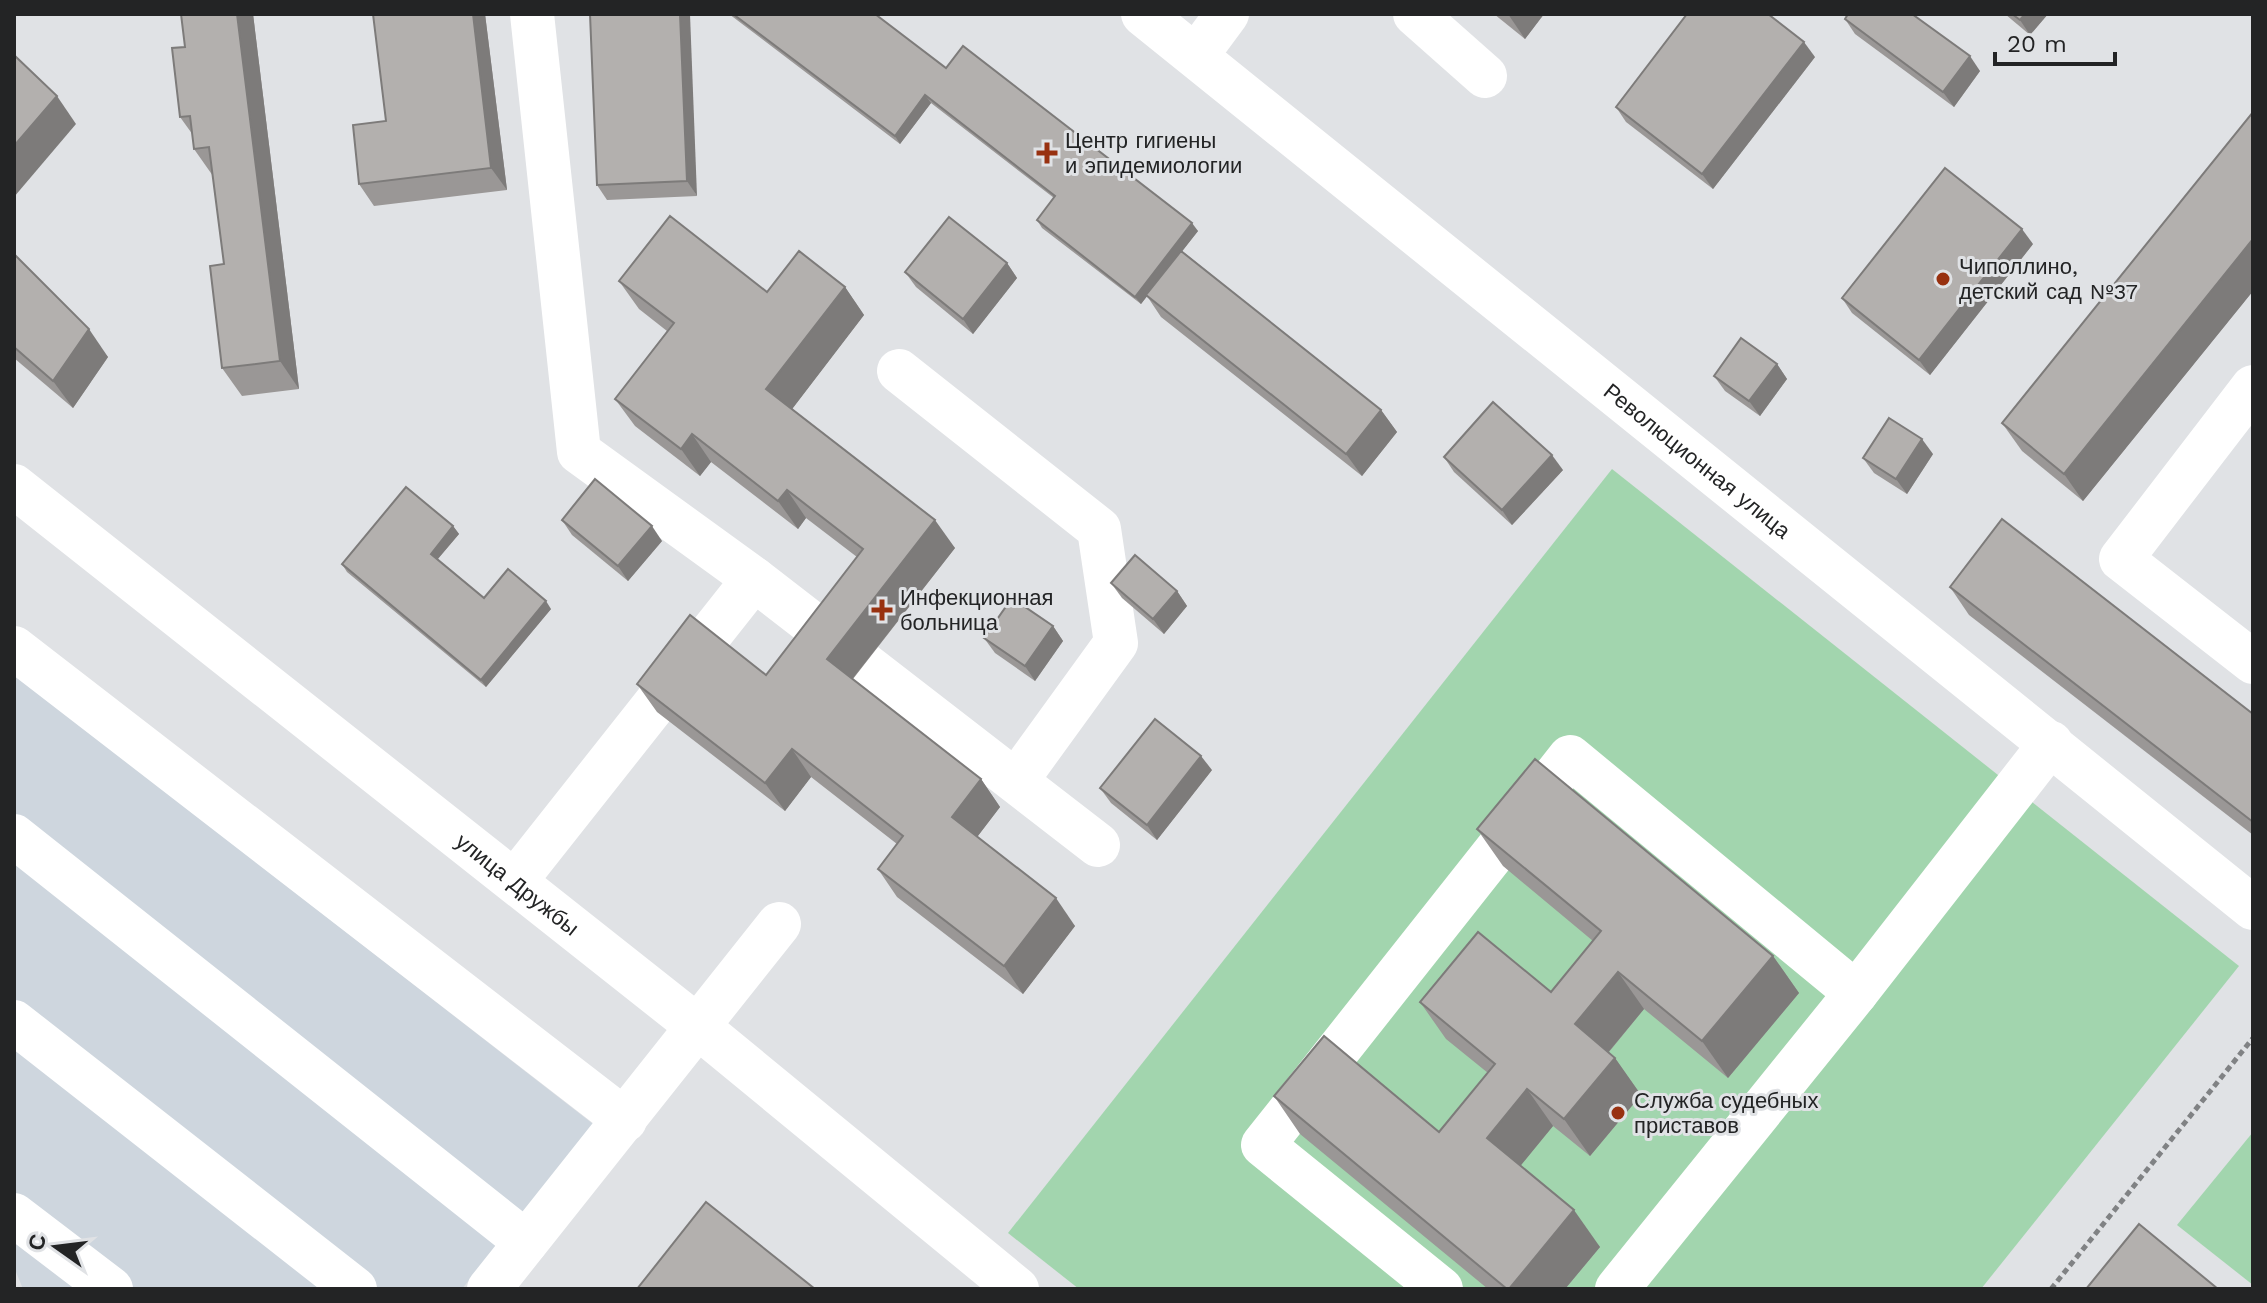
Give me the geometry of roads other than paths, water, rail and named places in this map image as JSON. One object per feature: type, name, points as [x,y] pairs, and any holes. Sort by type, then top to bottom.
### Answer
[{"type":"street","points":[[532,14],[579,452],[754,579],[1098,845]]},
{"type":"street","name":"Революционная улица","points":[[1143,14],[2253,908]]},
{"type":"street","points":[[1196,56],[1227,14]]},
{"type":"street","points":[[1415,14],[1485,76]]},
{"type":"street","points":[[899,371],[1099,529],[1116,643],[1016,781]]},
{"type":"street","points":[[2253,387],[2121,559],[2253,662]]},
{"type":"street","name":"улица Дружбы","points":[[14,486],[697,1026],[1017,1289]]},
{"type":"street","points":[[515,881],[754,579]]},
{"type":"street","points":[[14,648],[625,1120]]},
{"type":"street","points":[[1617,1289],[1856,993],[2051,743]]},
{"type":"street","points":[[1441,1289],[1263,1145],[1570,757],[1856,993]]},
{"type":"street","points":[[14,836],[526,1242]]},
{"type":"street","points":[[489,1289],[779,924]]},
{"type":"street","points":[[14,1022],[355,1289]]},
{"type":"street","points":[[14,1215],[111,1289]]},
{"type":"place","name":"Центр гигиены и эпидемиологии","points":[[1047,153]]},
{"type":"place","name":"Чиполлино, детский сад №37","points":[[1943,279]]},
{"type":"place","name":"Инфекционная больница","points":[[882,610]]},
{"type":"place","name":"Служба судебных приставов","points":[[1618,1113]]}]
